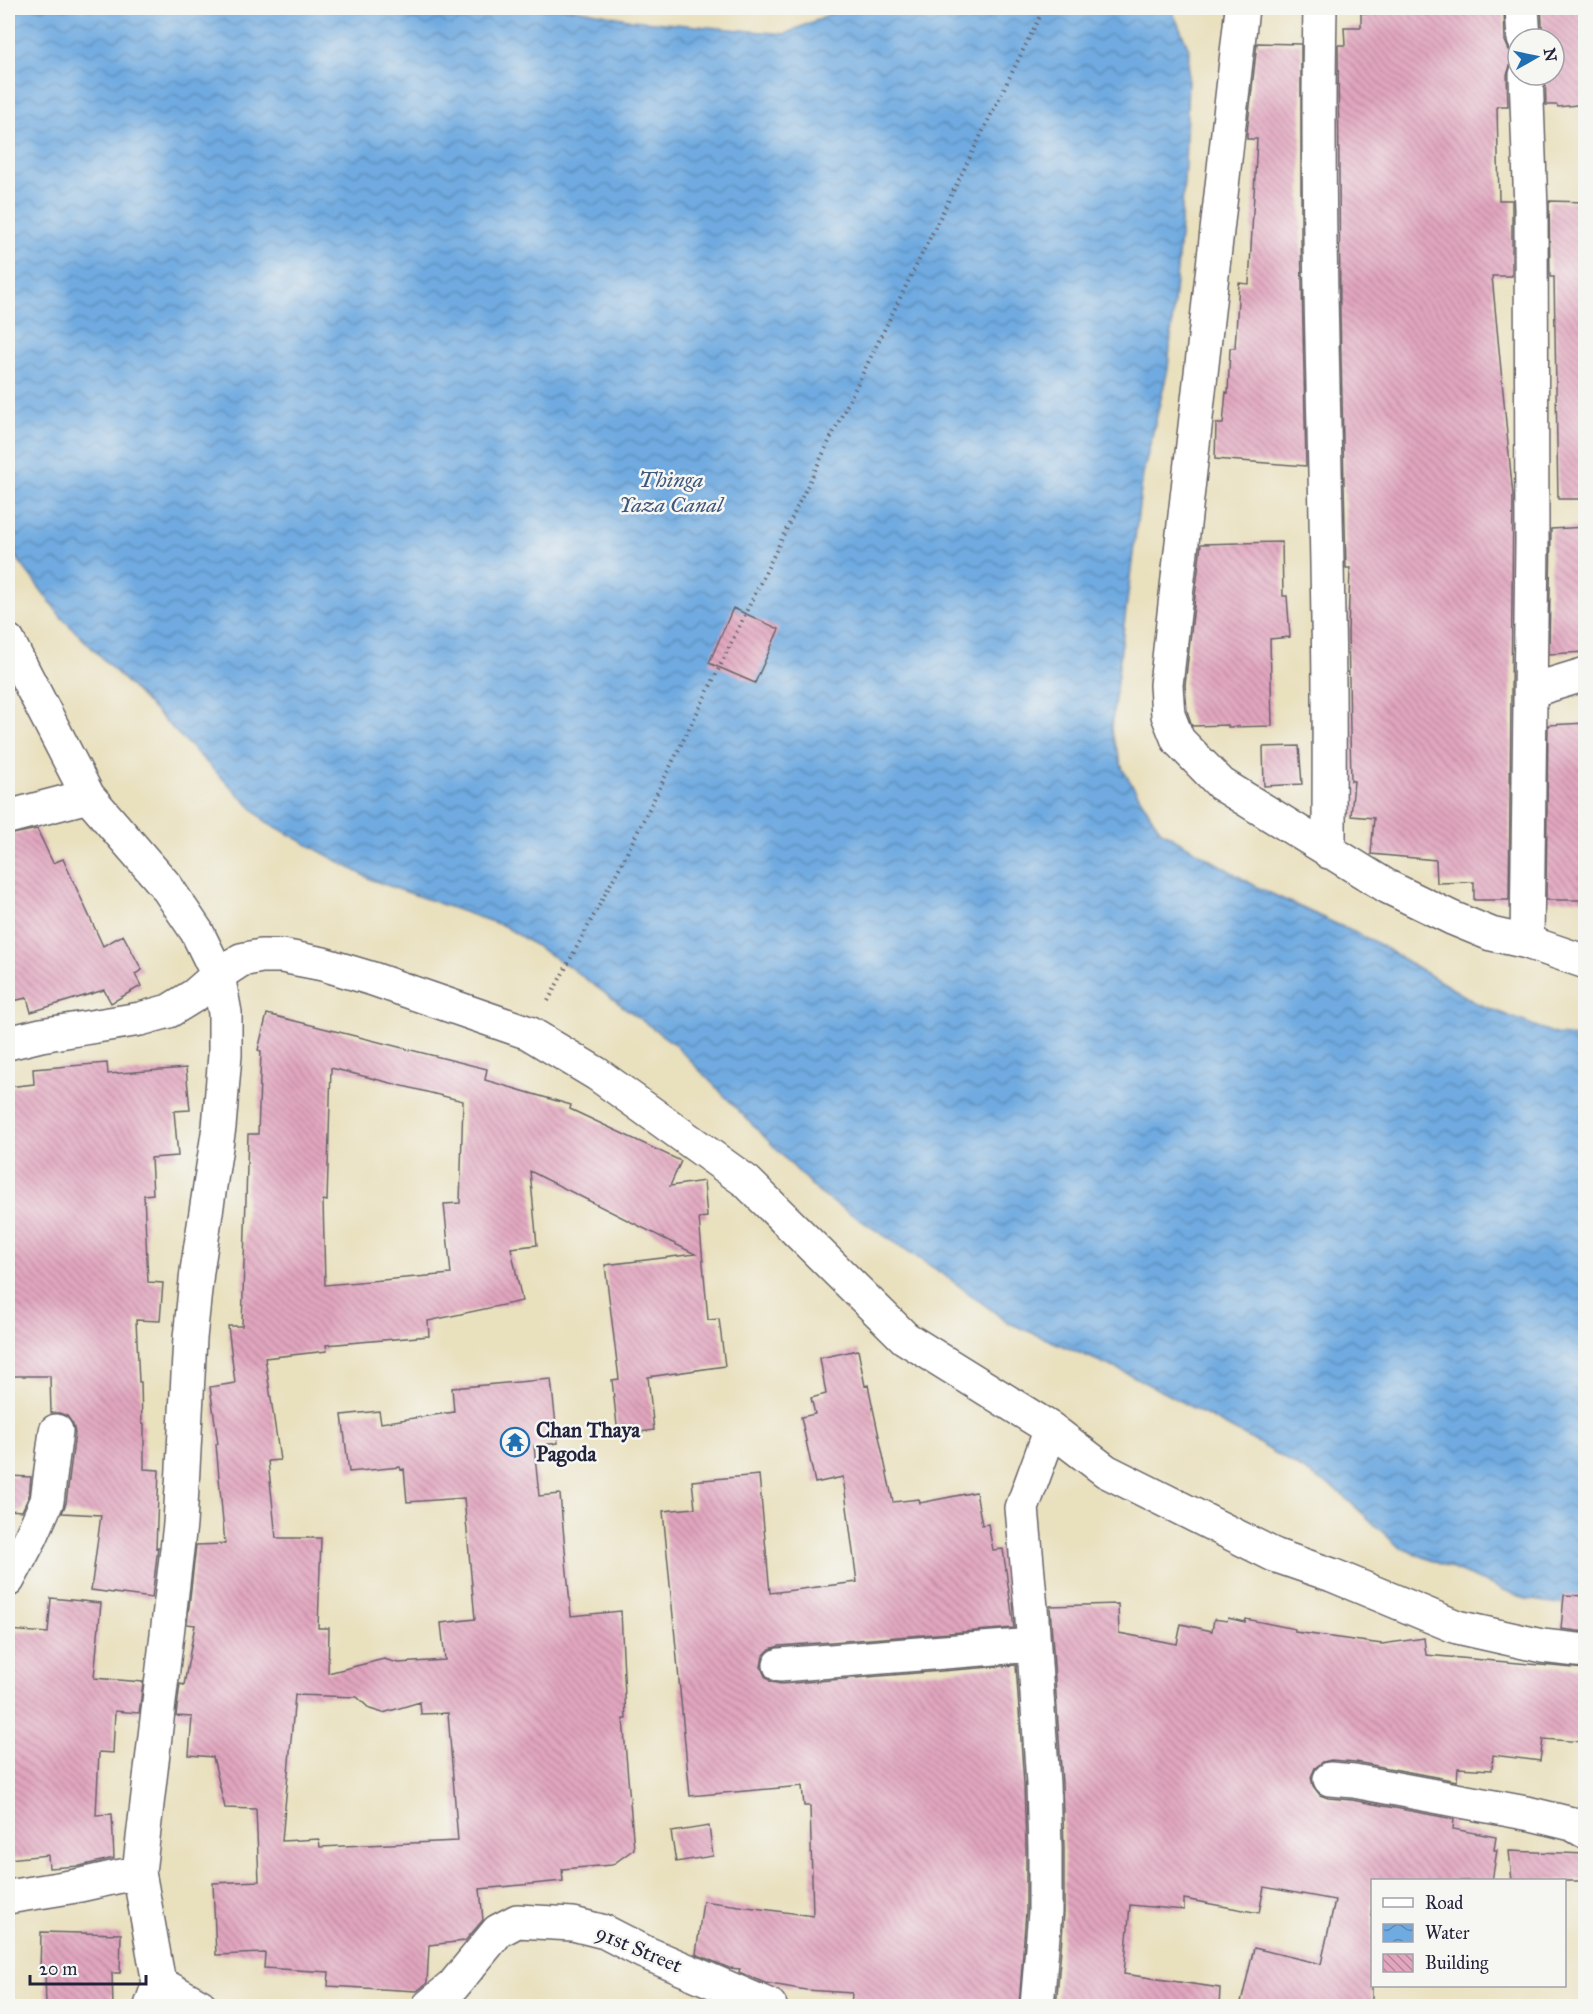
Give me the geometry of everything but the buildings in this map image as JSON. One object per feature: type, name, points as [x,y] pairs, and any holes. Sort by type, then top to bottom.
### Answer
[{"type":"street","points":[[1242,8],[1166,685],[1168,716],[1178,740],[1221,784],[1388,887],[1491,934],[1527,942],[1586,962]]},
{"type":"street","points":[[1320,8],[1321,365],[1328,621],[1329,852]]},
{"type":"street","points":[[1522,8],[1523,27]]},
{"type":"street","points":[[1526,87],[1531,209],[1532,541],[1527,942]]},
{"type":"street","points":[[8,641],[88,796],[166,886],[197,933],[218,975],[225,1014],[225,1055],[219,1127],[197,1271],[190,1338],[180,1524],[140,1872],[155,1995],[200,2007]]},
{"type":"street","points":[[1530,691],[1586,674]]},
{"type":"street","points":[[8,817],[88,796]]},
{"type":"street","points":[[8,1043],[41,1035],[140,1019],[170,1011],[241,960],[261,956],[282,956],[322,964],[373,979],[529,1033],[597,1074],[747,1182],[905,1338],[1051,1429],[1106,1470],[1274,1555],[1332,1575],[1457,1627],[1542,1646],[1586,1651]]},
{"type":"street","points":[[1037,2007],[1045,1912],[1046,1848],[1022,1508],[1051,1429]]},
{"type":"street","points":[[8,1580],[31,1537],[46,1501],[56,1431]]},
{"type":"street","points":[[780,1665],[1033,1645]]},
{"type":"street","points":[[1330,1779],[1354,1781],[1531,1814],[1572,1824],[1586,1832]]},
{"type":"street","points":[[8,1896],[76,1886],[140,1872]]},
{"type":"street","name":"91st Street","points":[[429,2007],[453,1986],[498,1931],[517,1921],[573,1924],[605,1932],[644,1952],[770,2007]]},
{"type":"path","points":[[555,989],[625,858],[1044,8]]},
{"type":"water","name":"Thinga Yaza Canal","points":[[8,8],[572,8],[632,20],[785,34],[843,8],[1171,8],[1189,49],[1180,236],[1168,369],[1143,474],[1111,730],[1123,770],[1160,830],[1257,887],[1373,941],[1478,1004],[1558,1035],[1585,1038],[1585,1608],[1526,1599],[1399,1547],[1337,1490],[1260,1444],[1129,1374],[1009,1323],[943,1274],[819,1193],[674,1044],[568,966],[504,926],[372,880],[265,821],[62,618],[8,546]]},
{"type":"place","name":"Chan Thaya Pagoda","points":[[515,1442]]}]
